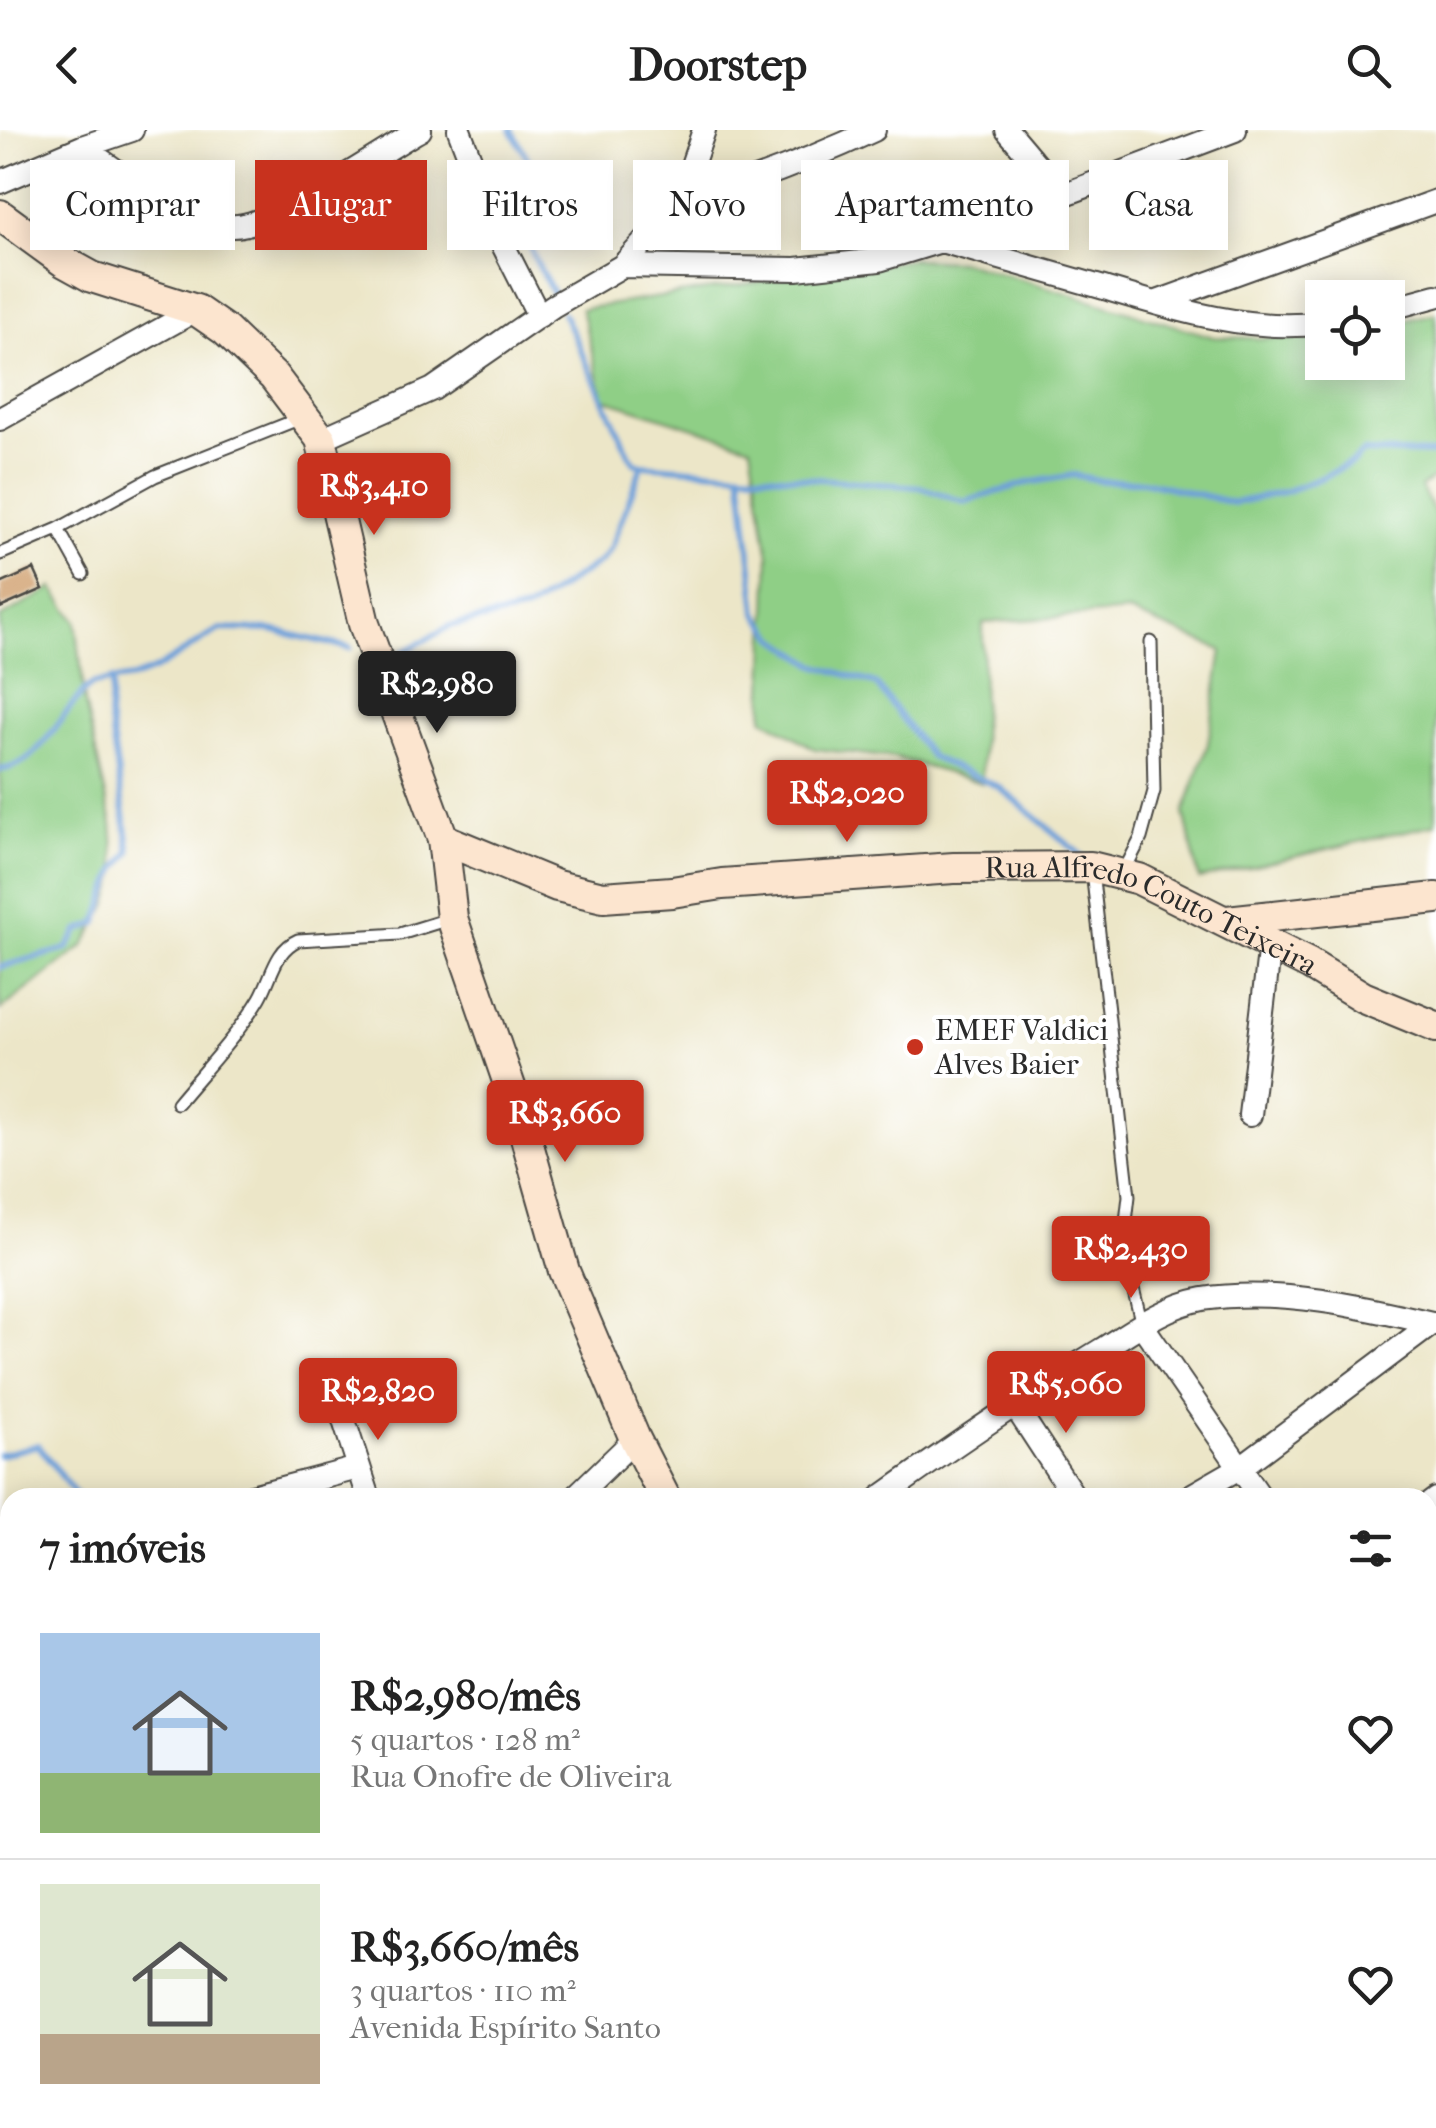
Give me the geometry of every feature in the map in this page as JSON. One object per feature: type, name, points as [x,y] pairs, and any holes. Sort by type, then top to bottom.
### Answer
[{"type":"street","points":[[82,146],[179,208],[208,220],[247,226],[420,130]]},
{"type":"street","points":[[459,130],[504,246],[540,316]]},
{"type":"street","points":[[693,160],[704,130]]},
{"type":"street","points":[[781,171],[874,130]]},
{"type":"street","points":[[1006,130],[1032,160]]},
{"type":"street","points":[[1069,191],[1236,130]]},
{"type":"street","points":[[0,182],[123,131]]},
{"type":"street","points":[[1155,303],[1436,201]]},
{"type":"street","points":[[5,224],[108,285],[196,310],[210,318],[251,355],[314,428],[364,624],[443,839],[452,918],[519,1113],[573,1299],[660,1488]]},
{"type":"street","points":[[314,428],[434,388],[622,266],[636,250]]},
{"type":"street","points":[[622,266],[738,270],[842,266],[912,250]]},
{"type":"street","points":[[972,250],[1155,303],[1249,324],[1305,325]]},
{"type":"street","points":[[1405,304],[1436,296]]},
{"type":"street","points":[[0,419],[196,310]]},
{"type":"street","name":"Rua Alfredo Couto Teixeira","points":[[443,839],[556,886],[603,897],[722,884],[954,868],[1092,867],[1123,874],[1227,921],[1363,997],[1436,1027]]},
{"type":"street","points":[[1227,921],[1436,898]]},
{"type":"street","points":[[1250,1115],[1270,944]]},
{"type":"street","points":[[894,1488],[1013,1404],[1170,1308],[1237,1297],[1319,1302],[1410,1315],[1434,1323]]},
{"type":"street","points":[[1205,1488],[1241,1467],[1434,1323]]},
{"type":"street","points":[[1142,1325],[1255,1488]]},
{"type":"street","points":[[1013,1404],[1068,1488]]},
{"type":"street","points":[[339,1406],[365,1488]]},
{"type":"street","points":[[584,1488],[635,1439]]},
{"type":"street","points":[[282,1488],[358,1468]]},
{"type":"lane","points":[[0,554],[58,529],[156,476],[314,428]]},
{"type":"lane","points":[[58,529],[83,574]]},
{"type":"lane","points":[[1123,874],[1141,838],[1154,791],[1151,642]]},
{"type":"lane","points":[[1092,867],[1129,1196],[1123,1247],[1142,1325]]},
{"type":"lane","points":[[177,1103],[253,1009],[290,944],[298,940],[400,934],[452,918]]},
{"type":"green space","points":[[912,259],[961,261],[1213,337],[1305,340],[1305,380],[1405,380],[1405,321],[1436,313],[1436,476],[1421,487],[1436,516],[1436,824],[1199,879],[1184,813],[1208,744],[1222,650],[1129,612],[983,623],[982,783],[896,758],[815,749],[763,718],[769,556],[751,446],[604,399],[581,309]]},
{"type":"green space","points":[[53,588],[76,621],[85,703],[112,824],[116,876],[108,904],[84,946],[0,1010],[0,618]]},
{"type":"building","points":[[34,569],[43,589],[0,608],[0,584]]},
{"type":"waterway","points":[[511,130],[536,179],[536,200],[525,231],[555,297]]},
{"type":"waterway","points":[[563,313],[630,456],[642,465],[920,487],[964,502],[1027,483],[1074,475],[1103,481],[1143,481],[1234,503],[1284,492],[1321,478],[1353,462],[1363,452],[1436,454]]},
{"type":"waterway","points":[[400,654],[450,626],[527,610],[601,561],[611,547],[642,465]]},
{"type":"waterway","points":[[741,472],[757,613],[776,638],[815,665],[876,684],[931,757],[999,787],[1082,856]]},
{"type":"waterway","points":[[0,770],[29,757],[93,684],[133,678],[156,669],[220,629],[271,630],[350,648]]},
{"type":"waterway","points":[[0,967],[67,949],[78,931],[97,923],[116,870],[130,852],[109,716],[112,680]]},
{"type":"waterway","points":[[0,1455],[38,1445],[70,1488]]},
{"type":"place","name":"EMEF Valdici Alves Baier","points":[[915,1047]]}]
